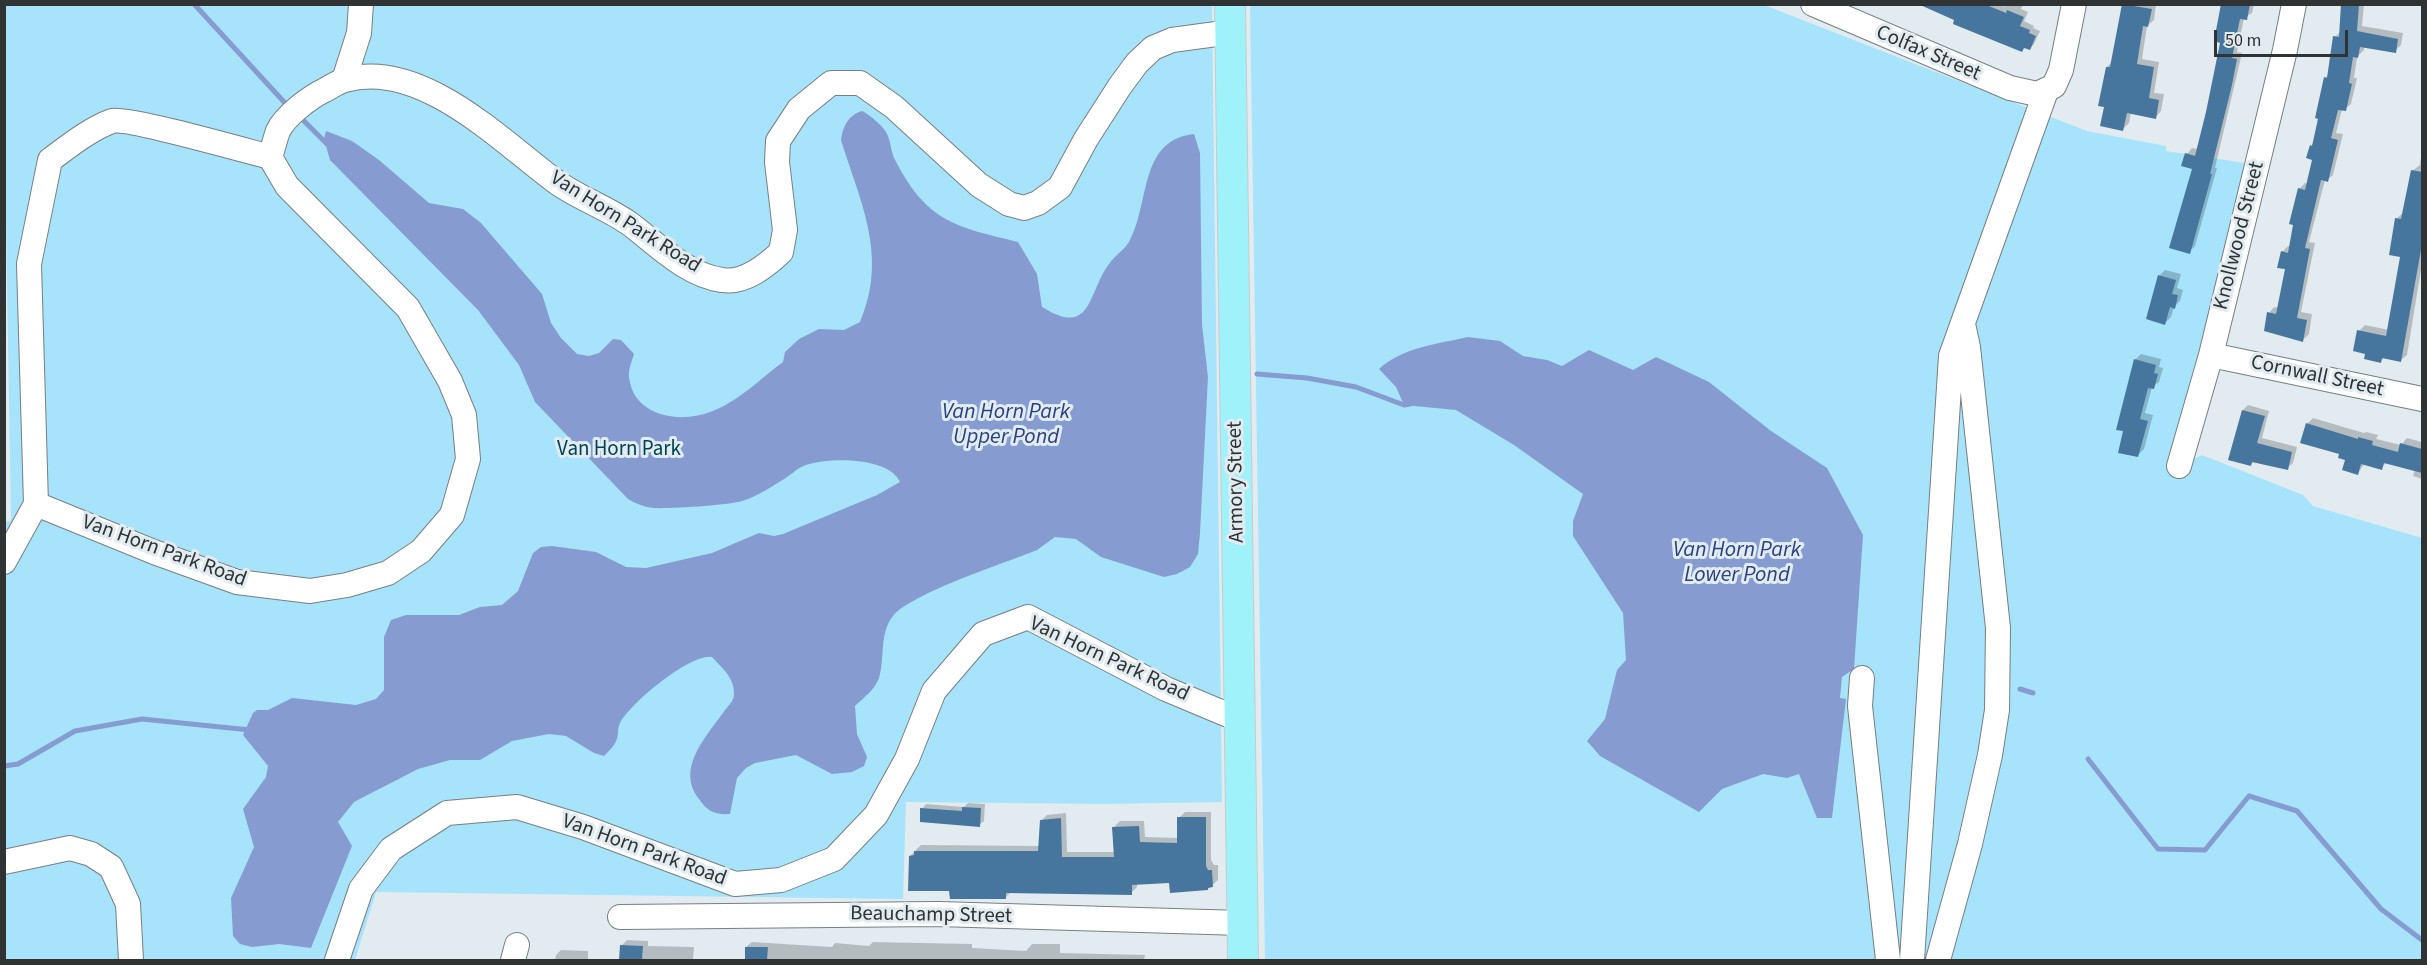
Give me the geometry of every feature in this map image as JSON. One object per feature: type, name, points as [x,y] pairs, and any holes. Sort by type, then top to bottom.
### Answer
[{"type":"main road","name":"Armory Street","points":[[1230,18],[1243,960]]},
{"type":"street","points":[[344,80],[359,33],[361,4]]},
{"type":"street","name":"Colfax Street","points":[[1813,4],[2010,88],[2037,94],[2046,91]]},
{"type":"street","points":[[1912,960],[1951,356],[2046,91],[2054,86],[2061,70],[2074,4]]},
{"type":"street","name":"Knollwood Street","points":[[2179,466],[2211,354],[2285,50],[2294,4]]},
{"type":"street","name":"Van Horn Park Road","points":[[36,504],[154,552],[237,582],[310,591],[347,585],[388,573],[420,550],[452,515],[468,459],[464,415],[450,381],[408,308],[287,186],[270,157],[279,129],[309,98],[344,80],[366,76],[396,80],[432,92],[486,125],[556,182],[628,222],[661,249],[697,272],[723,281],[750,275],[781,252],[785,230],[777,162],[778,141],[799,109],[831,83],[860,83],[894,107],[979,185],[1009,204],[1024,208],[1038,203],[1060,187],[1086,139],[1120,86],[1137,63],[1153,48],[1230,18]]},
{"type":"street","points":[[4,562],[36,504],[30,264],[50,160],[76,140],[114,120],[270,157]]},
{"type":"street","points":[[1938,960],[1970,844],[1990,755],[1997,711],[1998,628],[1968,347],[1962,322]]},
{"type":"street","name":"Cornwall Street","points":[[2211,354],[2422,399]]},
{"type":"street","name":"Van Horn Park Road","points":[[337,960],[361,889],[391,849],[447,813],[517,807],[583,827],[735,884],[781,880],[834,859],[876,815],[907,759],[934,691],[983,634],[1028,617],[1166,689],[1240,720]]},
{"type":"street","points":[[1862,678],[1860,706],[1888,960]]},
{"type":"street","points":[[4,862],[70,848],[91,854],[111,867],[128,904],[131,960]]},
{"type":"street","name":"Beauchamp Street","points":[[620,917],[938,914],[1242,923]]},
{"type":"green space","name":"Van Horn Park","points":[[5,5],[1212,5],[1222,802],[1106,804],[906,802],[903,899],[376,892],[355,960],[5,960],[4,522],[11,521],[5,163]]},
{"type":"green space","points":[[1250,5],[1764,5],[2087,131],[2166,146],[2166,151],[2258,165],[2180,466],[2202,455],[2303,495],[2313,506],[2422,538],[2422,960],[1265,960]]},
{"type":"water","name":"Van Horn Park Upper Pond","points":[[862,111],[884,129],[894,158],[918,196],[944,218],[959,225],[1018,242],[1037,274],[1042,307],[1070,318],[1079,315],[1086,308],[1109,264],[1130,240],[1155,160],[1164,148],[1176,139],[1194,134],[1200,153],[1202,325],[1208,377],[1200,533],[1198,554],[1190,567],[1177,574],[1164,577],[1101,557],[1076,539],[1055,537],[1037,550],[960,579],[919,598],[893,616],[884,638],[882,663],[877,683],[855,706],[857,734],[867,757],[864,766],[852,772],[832,774],[796,755],[755,763],[746,768],[737,778],[730,814],[716,813],[705,807],[692,787],[690,776],[696,753],[734,697],[730,678],[712,657],[689,663],[635,704],[620,723],[615,743],[604,756],[594,753],[566,736],[549,734],[512,741],[480,760],[450,760],[418,769],[354,802],[338,822],[352,846],[311,948],[279,944],[252,947],[240,944],[233,936],[231,898],[254,847],[243,809],[266,777],[268,766],[243,735],[253,713],[257,710],[268,710],[292,698],[356,705],[376,699],[384,690],[384,637],[391,620],[406,615],[459,615],[480,607],[502,605],[518,591],[533,553],[541,547],[552,546],[596,552],[626,567],[646,568],[712,553],[759,533],[774,536],[783,534],[877,495],[900,482],[894,474],[884,468],[858,461],[843,460],[816,462],[803,466],[760,494],[735,502],[654,508],[628,499],[535,402],[519,365],[478,310],[330,160],[324,139],[326,131],[352,141],[379,160],[429,203],[463,209],[481,223],[542,294],[551,323],[561,338],[577,354],[589,356],[599,353],[613,339],[621,340],[634,354],[629,377],[632,390],[639,401],[659,414],[685,417],[710,412],[739,396],[783,362],[785,352],[799,339],[819,329],[844,330],[860,322],[868,298],[872,275],[872,252],[863,208],[841,140],[847,122],[853,115]]},
{"type":"water","name":"Van Horn Park Lower Pond","points":[[1468,337],[1500,341],[1523,356],[1547,360],[1562,366],[1589,350],[1633,370],[1656,357],[1709,382],[1771,431],[1827,468],[1863,535],[1854,669],[1842,677],[1840,698],[1846,699],[1832,818],[1817,818],[1799,774],[1787,778],[1763,774],[1722,789],[1699,812],[1600,756],[1587,741],[1605,719],[1617,670],[1626,660],[1623,613],[1573,536],[1573,521],[1583,494],[1514,445],[1456,410],[1404,405],[1396,387],[1379,369],[1410,351]]},
{"type":"building","points":[[1918,4],[1984,4],[2006,13],[2007,10],[2024,17],[2020,26],[2030,30],[2029,33],[2036,36],[2030,50],[2024,48],[2022,52],[1953,24],[1954,20]]},
{"type":"building","points":[[2122,4],[2152,9],[2148,27],[2143,26],[2137,64],[2154,67],[2149,98],[2159,100],[2156,119],[2127,113],[2123,131],[2100,126],[2104,107],[2098,106],[2106,67],[2110,67]]},
{"type":"building","points":[[2221,4],[2250,4],[2247,20],[2240,19],[2232,58],[2237,59],[2232,85],[2210,174],[2212,174],[2190,254],[2169,248],[2192,169],[2181,166],[2185,153],[2195,156],[2206,112],[2220,43],[2214,41]]},
{"type":"building","points":[[2341,4],[2359,4],[2357,31],[2398,39],[2396,53],[2360,47],[2358,58],[2353,57],[2349,83],[2352,84],[2346,111],[2338,110],[2331,138],[2338,140],[2328,182],[2321,180],[2305,248],[2310,249],[2297,318],[2307,320],[2303,342],[2264,331],[2267,312],[2276,314],[2285,269],[2277,268],[2281,251],[2288,253],[2293,225],[2289,224],[2298,188],[2305,190],[2312,160],[2306,158],[2310,145],[2312,146],[2318,119],[2315,118],[2324,77],[2327,78],[2333,36],[2339,37]]},
{"type":"building","points":[[2411,170],[2422,172],[2422,244],[2401,362],[2382,358],[2381,363],[2364,359],[2365,354],[2353,351],[2357,330],[2386,336],[2400,257],[2389,255],[2395,218],[2401,219]]},
{"type":"building","points":[[2158,275],[2176,280],[2172,294],[2178,295],[2175,309],[2170,307],[2165,325],[2146,319]]},
{"type":"building","points":[[2134,359],[2156,365],[2154,373],[2158,374],[2154,389],[2148,388],[2140,419],[2148,421],[2138,457],[2118,453],[2123,431],[2116,430]]},
{"type":"building","points":[[2242,410],[2265,416],[2257,443],[2292,452],[2288,470],[2252,462],[2251,466],[2228,460]]},
{"type":"building","points":[[2306,423],[2358,439],[2358,437],[2373,441],[2372,445],[2398,452],[2400,443],[2422,449],[2422,473],[2384,463],[2382,470],[2361,464],[2358,475],[2342,470],[2345,460],[2338,458],[2339,454],[2300,443]]},
{"type":"building","points":[[962,807],[981,808],[980,827],[920,822],[920,808],[962,811]]},
{"type":"building","points":[[1177,817],[1206,817],[1206,866],[1208,870],[1212,870],[1213,887],[1208,890],[1170,893],[1169,883],[1132,885],[1132,895],[1006,893],[1006,899],[950,899],[949,891],[908,891],[909,856],[914,855],[914,851],[1038,851],[1040,820],[1061,818],[1062,857],[1114,857],[1112,827],[1139,826],[1140,842],[1177,843]]},
{"type":"building","points":[[620,945],[643,946],[642,960],[619,960]]},
{"type":"building","points":[[745,947],[768,947],[767,960],[745,960]]},
{"type":"waterway","points":[[194,4],[285,103]]},
{"type":"waterway","points":[[304,121],[330,147]]},
{"type":"waterway","points":[[1257,374],[1307,378],[1356,387],[1404,405],[1410,404]]},
{"type":"waterway","points":[[2020,689],[2033,693]]},
{"type":"waterway","points":[[4,766],[18,764],[75,731],[142,719],[250,730]]},
{"type":"waterway","points":[[2088,759],[2158,849],[2205,850],[2249,796],[2297,811],[2381,909],[2422,940]]}]
